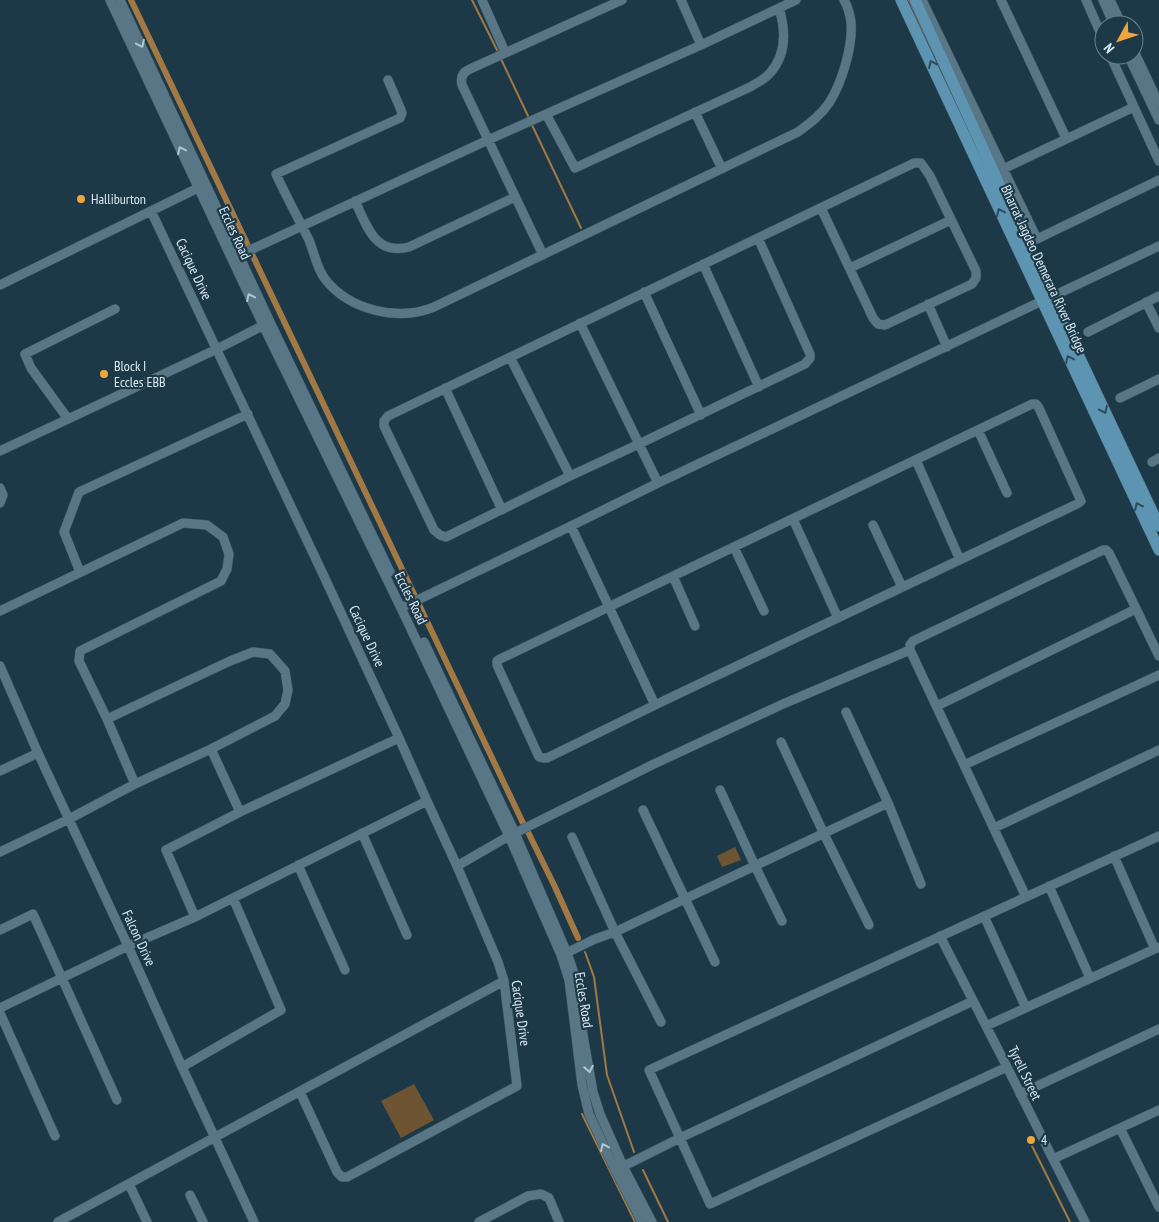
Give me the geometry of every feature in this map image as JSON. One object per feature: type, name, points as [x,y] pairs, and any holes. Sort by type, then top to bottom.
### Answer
[{"type":"main road","name":"Bharrat Jagdeo Demerara River Bridge","points":[[901,0],[1052,296],[1159,550]]},
{"type":"main road","name":"Bharrat Jagdeo Demerara River Bridge","points":[[915,0],[1159,526]]},
{"type":"street","name":"Eccles Road","points":[[110,0],[202,186],[266,324],[404,607],[512,835],[576,979],[593,1092],[619,1168],[642,1222]]},
{"type":"street","name":"Eccles Road","points":[[120,0],[202,186]]},
{"type":"street","points":[[482,0],[505,52]]},
{"type":"street","points":[[543,255],[462,84],[462,76],[464,71],[622,0]]},
{"type":"street","points":[[681,0],[701,45]]},
{"type":"street","points":[[236,257],[796,0]]},
{"type":"street","points":[[388,80],[402,113],[400,118],[276,174],[308,239],[323,277],[329,284],[343,296],[358,305],[380,312],[415,313],[426,311],[798,132],[818,116],[839,85],[850,42],[851,21],[844,0]]},
{"type":"street","points":[[922,0],[1036,240],[1159,180]]},
{"type":"street","points":[[1001,0],[1066,138]]},
{"type":"street","points":[[1086,0],[1094,18]]},
{"type":"street","points":[[1103,0],[1110,15]]},
{"type":"street","points":[[1110,0],[1117,15]]},
{"type":"street","points":[[546,114],[575,168],[750,87],[770,74],[782,51],[784,40],[783,21],[779,8]]},
{"type":"street","points":[[1115,65],[1159,161]]},
{"type":"street","points":[[1133,65],[1159,120]]},
{"type":"street","points":[[1141,65],[1159,104]]},
{"type":"street","points":[[1002,169],[1134,107]]},
{"type":"street","points":[[695,112],[722,169]]},
{"type":"street","points":[[758,238],[810,354],[810,358],[805,364],[446,537],[434,530],[384,426],[384,421],[388,416],[644,292],[914,163],[922,163],[930,176],[976,272],[976,278],[972,284],[885,324],[878,324],[873,318],[821,208]]},
{"type":"street","points":[[0,285],[202,186]]},
{"type":"street","points":[[355,201],[374,238],[388,248],[396,249],[409,248],[515,197]]},
{"type":"street","name":"Cacique Drive","points":[[152,211],[399,738],[457,866],[498,962],[504,981],[517,1086],[347,1177],[337,1172],[300,1092]]},
{"type":"street","points":[[850,268],[951,220]]},
{"type":"street","points":[[404,607],[658,483],[1159,246]]},
{"type":"street","points":[[703,264],[759,387]]},
{"type":"street","points":[[644,292],[701,415]]},
{"type":"street","points":[[1088,332],[1159,296]]},
{"type":"street","points":[[1146,302],[1159,328]]},
{"type":"street","points":[[928,304],[947,347]]},
{"type":"street","points":[[68,419],[31,368],[25,354],[115,309]]},
{"type":"street","points":[[580,323],[658,483]]},
{"type":"street","points":[[0,451],[266,324]]},
{"type":"street","points":[[510,357],[570,476]]},
{"type":"street","points":[[1120,398],[1159,378]]},
{"type":"street","points":[[446,388],[502,510]]},
{"type":"street","points":[[1032,404],[1036,404],[1080,501],[1078,504],[547,758],[540,757],[497,665],[500,659],[978,430],[1032,404]]},
{"type":"street","points":[[80,572],[64,532],[79,492],[248,414]]},
{"type":"street","points":[[978,430],[1007,493]]},
{"type":"street","points":[[916,460],[960,560]]},
{"type":"street","points":[[0,488],[2,495],[0,503]]},
{"type":"street","points":[[793,519],[838,618]]},
{"type":"street","points":[[0,611],[183,523],[207,525],[223,537],[229,554],[227,569],[220,581],[80,651],[79,661],[107,718],[135,784]]},
{"type":"street","points":[[873,525],[902,587]]},
{"type":"street","points":[[571,526],[655,705]]},
{"type":"street","points":[[734,547],[764,611]]},
{"type":"street","points":[[1026,897],[910,650],[910,645],[913,641],[1106,550],[1159,656]]},
{"type":"street","points":[[672,576],[695,626]]},
{"type":"street","points":[[936,706],[1136,609]]},
{"type":"street","points":[[457,866],[512,835],[688,748],[782,704],[910,650]]},
{"type":"street","points":[[0,852],[275,716],[285,704],[288,690],[285,671],[270,654],[252,652],[107,718]]},
{"type":"street","name":"Falcon Drive","points":[[0,666],[38,753],[254,1222]]},
{"type":"street","points":[[964,765],[1159,674]]},
{"type":"street","points":[[846,712],[888,803],[921,884]]},
{"type":"street","points":[[195,917],[166,850],[240,812],[399,738]]},
{"type":"street","points":[[781,742],[868,925]]},
{"type":"street","points":[[211,749],[240,812]]},
{"type":"street","points":[[994,828],[1159,750]]},
{"type":"street","points":[[0,771],[38,753]]},
{"type":"street","points":[[720,790],[782,921]]},
{"type":"street","points":[[0,1008],[128,946],[195,917],[427,801]]},
{"type":"street","points":[[564,954],[888,803]]},
{"type":"street","points":[[643,810],[715,962]]},
{"type":"street","points":[[362,833],[407,935]]},
{"type":"street","points":[[1007,1067],[710,1204],[648,1070],[1159,836]]},
{"type":"street","points":[[572,837],[614,932],[662,1022]]},
{"type":"street","points":[[986,1026],[1157,948],[1114,856]]},
{"type":"street","points":[[298,865],[345,970]]},
{"type":"street","points":[[1049,886],[1090,978]]},
{"type":"street","points":[[182,1067],[280,1010],[233,898]]},
{"type":"street","points":[[0,930],[33,914],[117,1100]]},
{"type":"street","points":[[984,916],[1026,1008]]},
{"type":"street","name":"Tyrell Street","points":[[940,936],[1085,1222]]},
{"type":"street","points":[[58,1222],[504,981]]},
{"type":"street","points":[[619,1168],[973,1001]]},
{"type":"street","points":[[0,1013],[55,1136]]},
{"type":"street","points":[[1020,1094],[1159,1029]]},
{"type":"street","points":[[1053,1160],[1159,1110]]},
{"type":"street","points":[[1120,1128],[1159,1207]]},
{"type":"street","name":"Eccles Road","points":[[619,1168],[652,1222]]},
{"type":"street","points":[[129,1184],[147,1222]]},
{"type":"street","points":[[190,1194],[203,1222]]},
{"type":"street","points":[[479,1222],[528,1196],[541,1194],[549,1198],[559,1222]]},
{"type":"shaded area","points":[[735,847],[741,860],[722,867],[717,856]]},
{"type":"shaded area","points":[[414,1084],[434,1120],[401,1138],[381,1101]]},
{"type":"waterway","points":[[131,0],[523,823]]},
{"type":"waterway","points":[[472,0],[497,50]]},
{"type":"waterway","points":[[909,0],[934,55]]},
{"type":"waterway","points":[[501,59],[529,118]]},
{"type":"waterway","points":[[532,125],[581,228]]},
{"type":"waterway","points":[[527,830],[578,938]]},
{"type":"waterway","points":[[585,952],[594,977],[607,1075],[634,1152]]},
{"type":"waterway","points":[[582,1114],[635,1222]]},
{"type":"waterway","points":[[1031,1144],[1070,1222]]},
{"type":"waterway","points":[[643,1170],[668,1222]]},
{"type":"place","name":"Halliburton","points":[[81,199]]},
{"type":"place","name":"Block I Eccles EBB","points":[[104,374]]},
{"type":"place","name":"4","points":[[1031,1140]]}]
